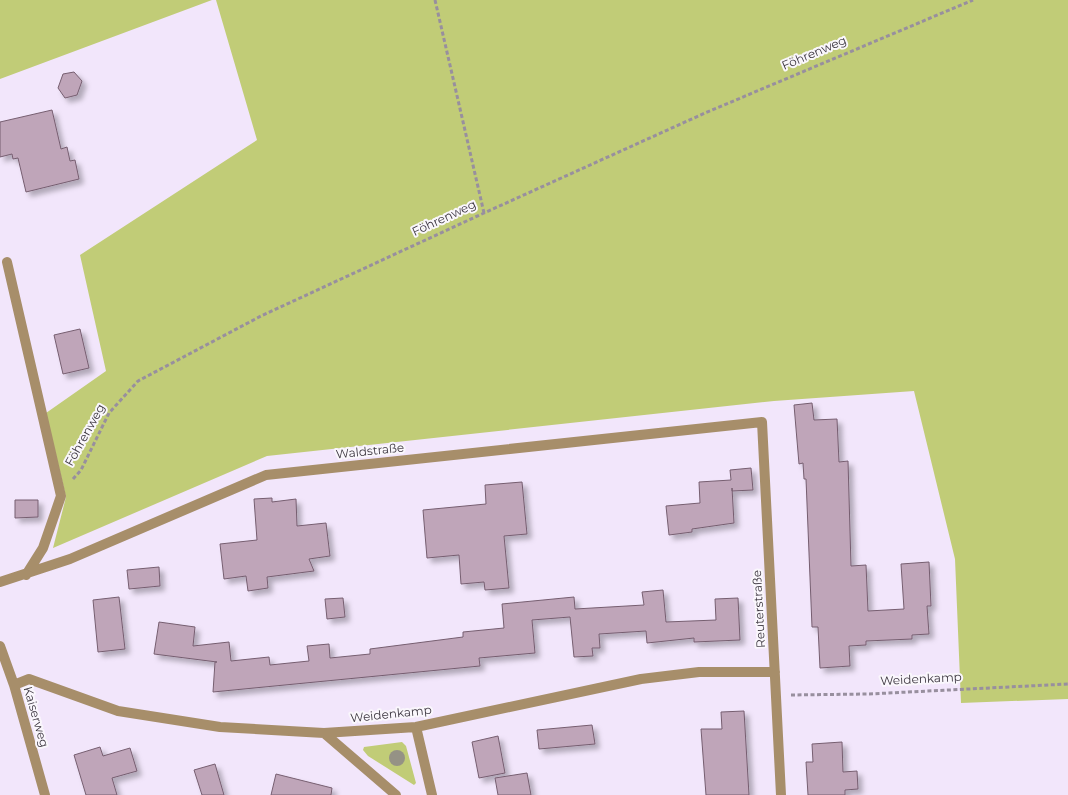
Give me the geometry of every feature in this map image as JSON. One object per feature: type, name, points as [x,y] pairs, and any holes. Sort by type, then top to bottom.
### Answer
[{"type":"street","points":[[8,262],[61,496],[42,548],[26,575]]},
{"type":"street","name":"Waldstraße","points":[[0,582],[70,559],[266,475],[762,422]]},
{"type":"street","name":"Reuterstraße","points":[[762,422],[781,795]]},
{"type":"street","name":"Kaiserweg","points":[[0,646],[14,685],[45,795]]},
{"type":"street","name":"Weidenkamp","points":[[14,685],[29,679],[118,711],[220,727],[324,733],[416,727],[641,679],[700,672],[774,672]]},
{"type":"street","points":[[416,727],[432,795]]},
{"type":"street","points":[[324,733],[396,795]]},
{"type":"path","points":[[435,0],[484,213]]},
{"type":"path","name":"Föhrenweg","points":[[61,496],[81,470],[109,413],[138,381],[261,316],[484,213],[705,113],[973,0]]},
{"type":"path","name":"Weidenkamp","points":[[775,695],[869,694],[1068,684]]},
{"type":"green space","points":[[0,0],[212,0],[0,79]]},
{"type":"green space","points":[[216,0],[1068,0],[1068,699],[961,703],[955,559],[914,391],[774,401],[267,456],[53,548],[66,497],[46,413],[106,371],[80,255],[257,140]]},
{"type":"green space","points":[[402,742],[406,746],[416,783],[414,785],[368,756],[363,750],[364,747]]},
{"type":"building","points":[[74,72],[82,81],[77,95],[65,98],[58,88],[63,74]]},
{"type":"building","points":[[52,110],[61,149],[67,147],[70,161],[75,160],[79,179],[26,192],[18,158],[13,159],[12,154],[0,157],[0,122]]},
{"type":"building","points":[[80,329],[89,368],[63,374],[54,335]]},
{"type":"building","points":[[812,403],[814,420],[837,419],[839,462],[848,461],[851,566],[866,565],[868,611],[904,609],[901,564],[929,562],[931,606],[927,606],[929,634],[912,635],[912,639],[866,641],[866,645],[849,646],[850,666],[820,668],[818,627],[812,627],[806,479],[804,479],[803,463],[799,464],[794,405]]},
{"type":"building","points":[[751,468],[753,490],[732,491],[734,523],[692,529],[692,532],[669,535],[666,506],[700,503],[699,482],[731,480],[730,470]]},
{"type":"building","points":[[522,482],[527,534],[504,536],[509,588],[485,590],[484,582],[461,584],[459,555],[427,558],[423,510],[486,504],[485,485]]},
{"type":"building","points":[[272,498],[272,502],[296,499],[297,526],[326,523],[330,556],[309,559],[314,571],[267,577],[268,588],[248,591],[246,576],[224,579],[220,544],[257,540],[254,499]]},
{"type":"building","points":[[15,500],[38,500],[38,517],[15,518]]},
{"type":"building","points":[[159,567],[160,586],[129,589],[127,570]]},
{"type":"building","points":[[663,590],[666,622],[716,620],[715,599],[738,598],[740,640],[694,642],[694,638],[647,643],[646,631],[599,634],[600,648],[592,648],[593,656],[574,657],[570,617],[532,620],[535,653],[479,658],[480,666],[213,692],[215,662],[217,662],[154,654],[159,622],[195,627],[193,646],[229,642],[231,661],[269,657],[270,665],[309,661],[307,646],[329,644],[330,658],[370,654],[370,649],[463,637],[463,632],[504,628],[502,604],[574,597],[575,609],[644,605],[642,592]]},
{"type":"building","points":[[119,597],[125,649],[98,652],[93,600]]},
{"type":"building","points":[[343,598],[345,617],[327,619],[325,599]]},
{"type":"building","points":[[744,711],[749,795],[706,795],[701,729],[722,729],[721,712]]},
{"type":"building","points":[[592,725],[595,744],[539,749],[537,730]]},
{"type":"building","points":[[498,736],[505,773],[479,778],[472,742]]},
{"type":"building","points":[[842,742],[843,772],[857,771],[858,789],[845,790],[845,795],[808,795],[806,762],[813,762],[812,744]]},
{"type":"building","points":[[100,747],[103,756],[130,748],[137,771],[112,778],[117,795],[86,795],[74,755]]},
{"type":"building","points":[[215,764],[224,795],[202,795],[194,770]]},
{"type":"building","points":[[527,773],[531,795],[498,795],[495,778]]},
{"type":"building","points":[[276,774],[332,788],[331,795],[271,795]]}]
